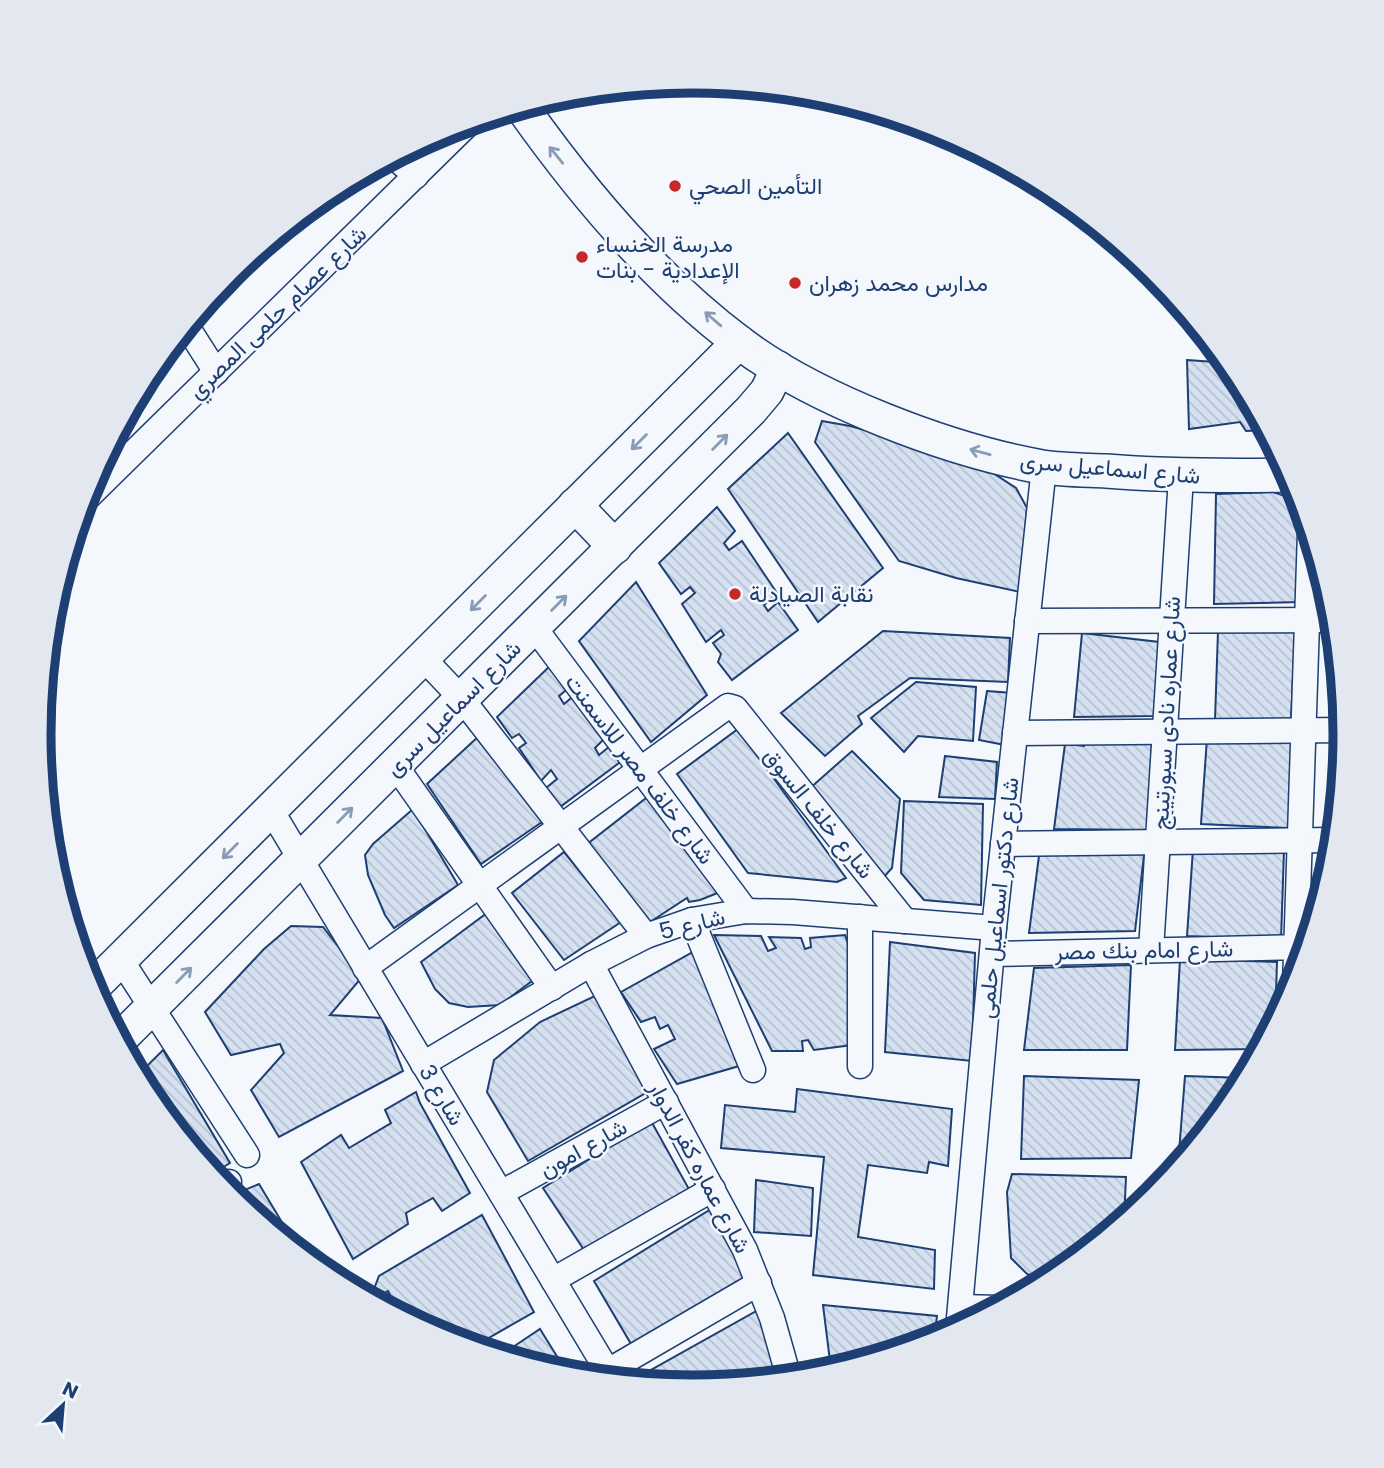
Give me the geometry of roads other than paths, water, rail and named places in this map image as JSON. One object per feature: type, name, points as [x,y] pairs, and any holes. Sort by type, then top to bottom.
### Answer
[{"type":"street","name":"شارع اسماعيل سرى","points":[[527,115],[551,149],[608,218],[671,283],[739,342],[778,368],[850,404],[978,452],[1044,467],[1181,477],[1278,475]]},
{"type":"street","name":"شارع عصام حلمى المصري","points":[[103,483],[452,140]]},
{"type":"street","points":[[401,163],[416,176]]},
{"type":"street","points":[[191,334],[216,372]]},
{"type":"street","points":[[100,980],[739,342]]},
{"type":"street","name":"شارع اسماعيل سرى","points":[[125,1034],[760,401],[778,368]]},
{"type":"street","name":"شارع دكتور اسماعيل حلمى","points":[[960,1316],[994,928],[1044,467]]},
{"type":"street","name":"شارع عماره نادى سبورتينج","points":[[1152,950],[1181,477]]},
{"type":"street","points":[[575,505],[615,547]]},
{"type":"street","points":[[1301,934],[1300,841],[1309,561]]},
{"type":"street","points":[[1027,621],[1323,620]]},
{"type":"street","name":"شارع خلف مصر للاسمنت","points":[[534,627],[747,911]]},
{"type":"street","points":[[423,658],[462,699],[646,936]]},
{"type":"street","name":"شارع خلف السوق","points":[[639,768],[724,706],[732,706],[905,921]]},
{"type":"street","points":[[1015,733],[1333,730]]},
{"type":"street","points":[[395,765],[552,988]]},
{"type":"street","points":[[365,968],[639,768]]},
{"type":"street","name":"شارع 3","points":[[271,810],[608,1370]]},
{"type":"street","points":[[1003,844],[1324,840]]},
{"type":"street","name":"شارع 5","points":[[423,1064],[591,964],[646,936],[692,920],[747,911],[793,912],[994,928]]},
{"type":"street","points":[[860,917],[860,1066]]},
{"type":"street","points":[[692,920],[753,1070]]},
{"type":"street","name":"شارع امام بنك مصر","points":[[992,954],[1296,947]]},
{"type":"street","points":[[121,960],[247,1155]]},
{"type":"street","name":"شارع عماره كفر الدوار","points":[[591,964],[745,1250],[759,1283],[786,1368]]},
{"type":"street","name":"شارع امون","points":[[500,1193],[666,1102]]},
{"type":"street","points":[[553,1280],[713,1189]]},
{"type":"street","points":[[618,1371],[759,1283]]},
{"type":"place","name":"التأمين الصحي","points":[[675,186]]},
{"type":"place","name":"مدرسة الخنساء الإعدادية - بنات","points":[[582,257]]},
{"type":"place","name":"مدارس محمد زهران","points":[[795,283]]},
{"type":"place","name":"نقابة الصيادلة","points":[[735,594]]}]
